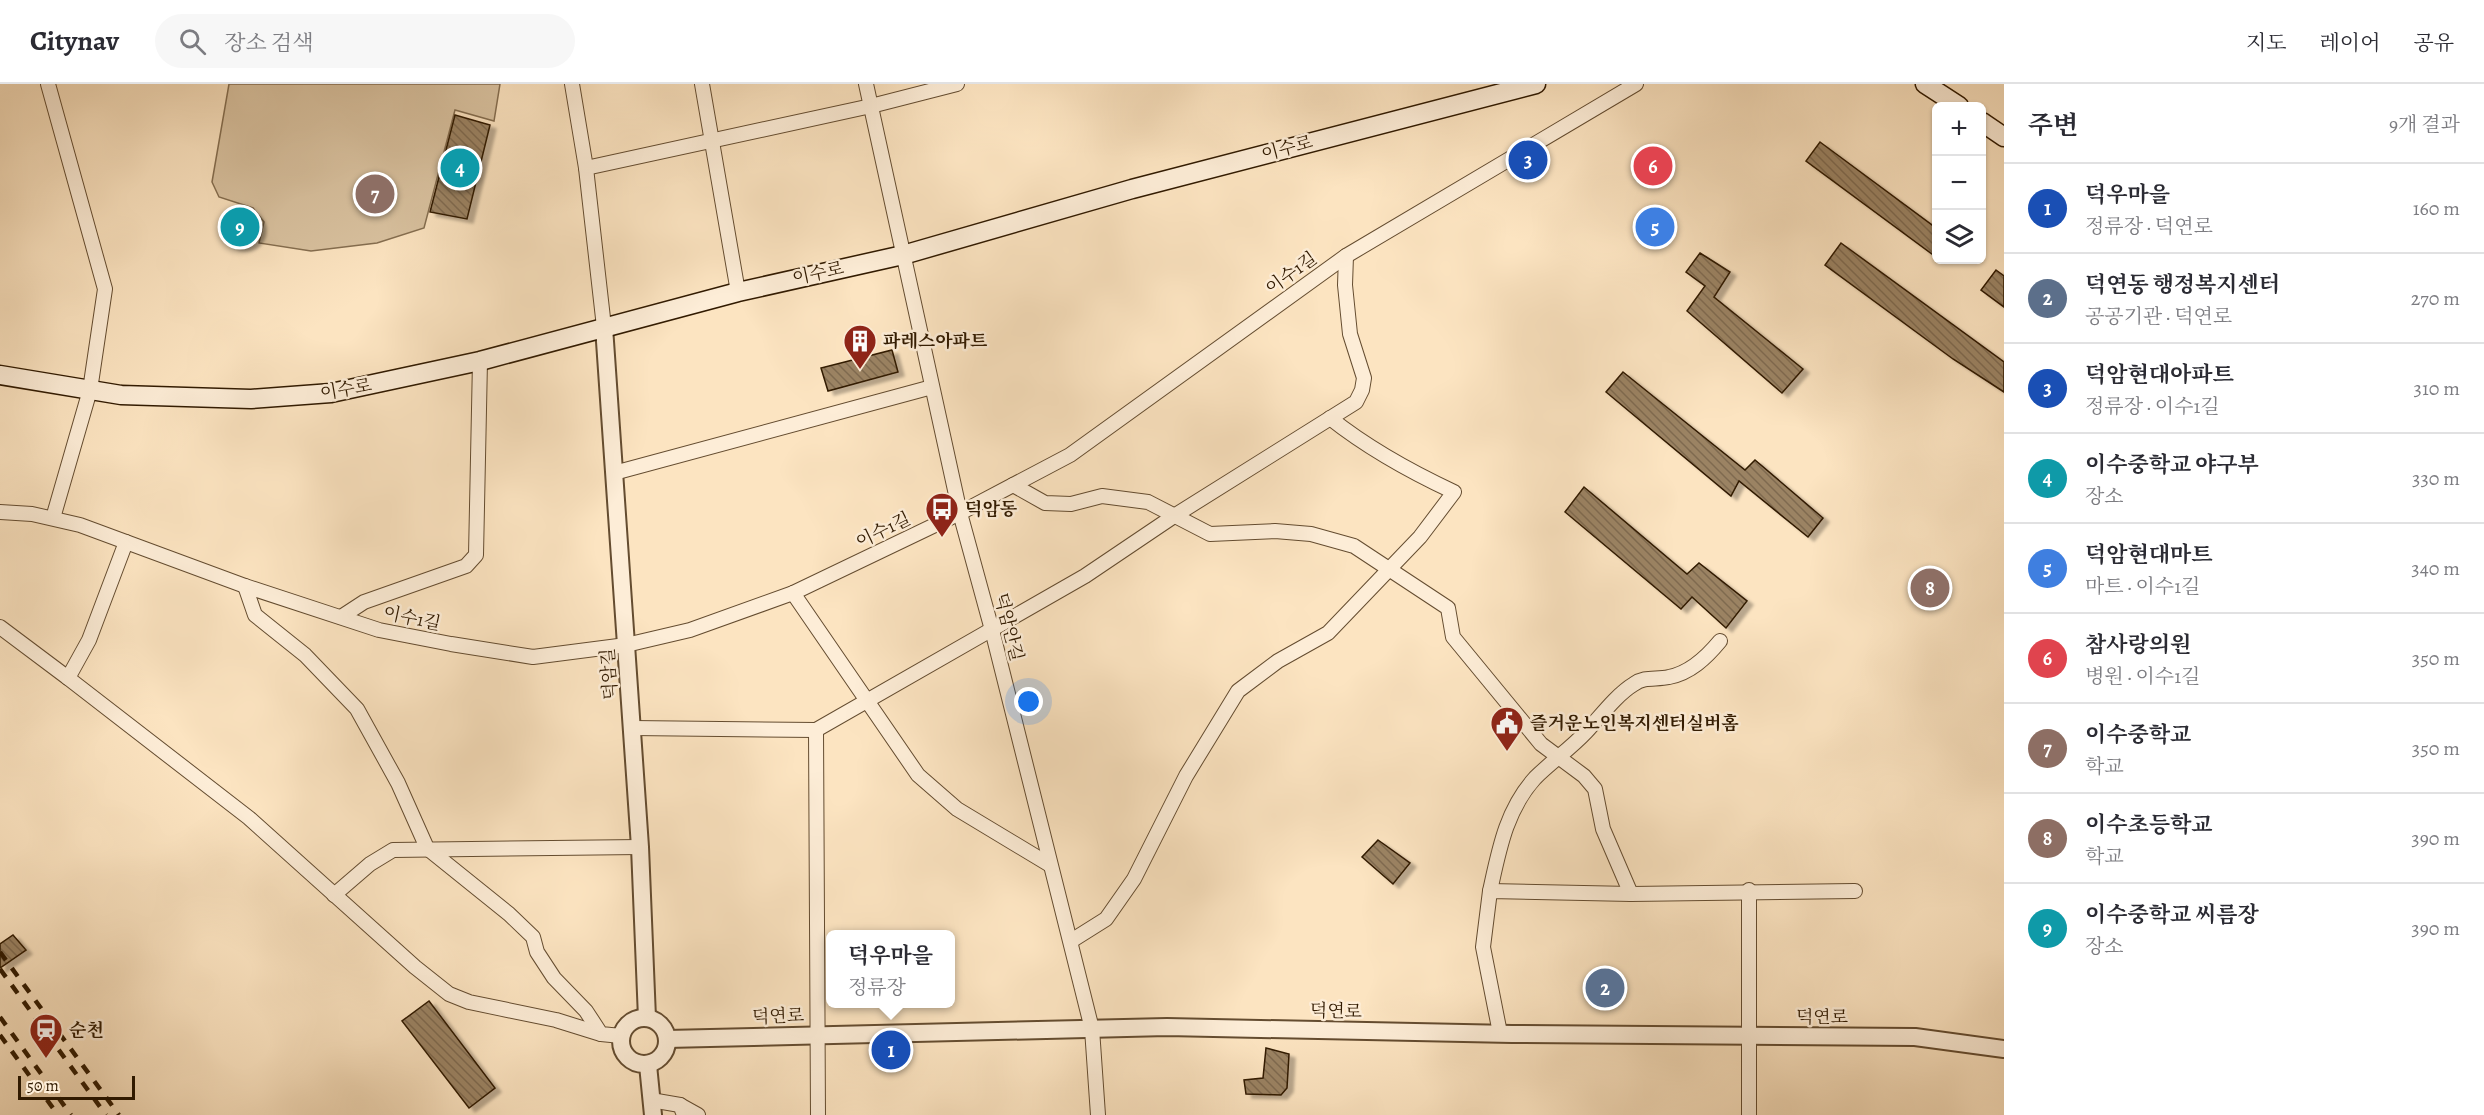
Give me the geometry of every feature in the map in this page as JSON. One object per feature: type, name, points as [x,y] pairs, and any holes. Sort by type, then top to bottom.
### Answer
[{"type":"main road","name":"이수로","points":[[0,375],[122,395],[251,399],[331,393],[480,361],[738,292],[903,255],[1132,189],[1536,84]]},
{"type":"main road","points":[[1925,84],[1953,102]]},
{"type":"main road","points":[[1986,125],[2004,137]]},
{"type":"street","points":[[48,84],[105,289],[90,390],[53,518]]},
{"type":"street","points":[[702,84],[710,142],[738,292]]},
{"type":"street","name":"덕암안길","points":[[866,84],[960,513],[992,630],[1092,1029],[1098,1115]]},
{"type":"street","points":[[586,168],[871,106],[957,84]]},
{"type":"street","name":"이수1길","points":[[0,513],[53,518],[245,586],[379,630],[451,645],[533,657],[626,645],[690,630],[793,593],[960,513],[1070,455],[1346,256],[1636,84]]},
{"type":"street","points":[[570,85],[586,168],[604,327]]},
{"type":"street","points":[[632,728],[816,730],[1085,576],[1174,516],[1356,402],[1362,390],[1364,378],[1350,334],[1345,285],[1346,256]]},
{"type":"street","name":"덕암길","points":[[604,327],[640,846],[647,1018]]},
{"type":"street","points":[[341,617],[364,602],[466,566],[476,555],[480,361]]},
{"type":"street","points":[[615,473],[932,387]]},
{"type":"street","points":[[1071,941],[1106,920],[1134,879],[1186,776],[1238,691],[1278,662],[1329,633],[1420,537],[1454,492],[1402,468],[1358,441],[1330,418]]},
{"type":"street","points":[[1013,485],[1045,503],[1071,504],[1102,496],[1126,497],[1148,502],[1210,534],[1275,531],[1311,534],[1354,546],[1448,608],[1453,637],[1541,744],[1584,776],[1595,789],[1603,829],[1631,894]]},
{"type":"street","points":[[68,678],[89,640],[126,542]]},
{"type":"street","points":[[245,586],[255,615],[305,655],[357,709],[398,783],[427,848],[509,914],[533,937],[537,952],[554,978],[586,1011],[601,1034]]},
{"type":"street","points":[[793,593],[866,703],[918,775],[957,809],[1050,865]]},
{"type":"street","points":[[0,627],[249,818],[415,967],[449,994],[469,1002],[556,1020],[601,1034],[621,1036]]},
{"type":"street","points":[[1500,1033],[1483,947],[1490,891],[1502,837],[1522,794],[1557,758],[1565,754],[1633,684],[1649,677],[1668,678],[1683,672],[1708,656],[1720,641]]},
{"type":"street","points":[[816,730],[818,1115]]},
{"type":"street","points":[[334,895],[370,864],[393,850],[640,846]]},
{"type":"street","points":[[1490,891],[1631,894],[1749,890],[1855,891]]},
{"type":"street","points":[[1749,890],[1749,1115]]},
{"type":"street","points":[[647,1018],[661,1025],[667,1039],[663,1054],[648,1065],[636,1064],[624,1054],[621,1036],[632,1021],[647,1018]]},
{"type":"street","name":"덕연로","points":[[667,1039],[1167,1027],[1750,1037],[1915,1037],[2004,1049]]},
{"type":"street","points":[[648,1065],[652,1107],[682,1110],[698,1115]]},
{"type":"shaded area","points":[[229,84],[500,84],[494,121],[455,110],[424,228],[377,243],[311,251],[259,243],[264,222],[253,208],[219,197],[212,182]]},
{"type":"building","points":[[455,115],[490,125],[467,219],[430,212]]},
{"type":"building","points":[[1820,142],[1932,225],[1932,254],[1806,161]]},
{"type":"building","points":[[240,207],[254,213],[260,227],[254,241],[240,247],[226,241],[220,227],[226,213]]},
{"type":"building","points":[[1841,243],[2004,362],[2004,392],[1953,359],[1825,265]]},
{"type":"building","points":[[1700,253],[1730,272],[1714,297],[1803,369],[1782,393],[1687,311],[1705,286],[1686,272]]},
{"type":"building","points":[[1996,270],[2004,276],[2004,307],[1981,290]]},
{"type":"building","name":"파레스아파트","points":[[892,350],[898,372],[828,391],[821,368]]},
{"type":"building","points":[[1623,372],[1745,470],[1755,460],[1823,518],[1808,537],[1739,481],[1731,496],[1606,392]]},
{"type":"building","points":[[1584,487],[1687,574],[1699,563],[1747,601],[1726,628],[1692,597],[1681,609],[1565,512]]},
{"type":"building","points":[[1378,840],[1410,863],[1393,884],[1362,857]]},
{"type":"building","points":[[13,935],[26,950],[0,968],[0,944]]},
{"type":"building","points":[[429,1001],[495,1088],[469,1108],[402,1021]]},
{"type":"building","points":[[1266,1048],[1289,1054],[1287,1088],[1281,1095],[1246,1094],[1244,1080],[1263,1078]]},
{"type":"railway","points":[[0,952],[119,1115]]},
{"type":"railway","points":[[0,969],[106,1115]]},
{"type":"railway","points":[[0,1017],[71,1115]]},
{"type":"railway","points":[[0,1035],[58,1115]]},
{"type":"place","name":"덕암현대아파트","points":[[1528,160]]},
{"type":"place","name":"참사랑의원","points":[[1653,166]]},
{"type":"place","name":"이수중학교 야구부","points":[[460,168]]},
{"type":"place","name":"이수중학교","points":[[375,194]]},
{"type":"place","name":"이수중학교 씨름장","points":[[240,227]]},
{"type":"place","name":"덕암현대마트","points":[[1655,227]]},
{"type":"place","name":"파레스아파트","points":[[860,370]]},
{"type":"place","name":"덕암동","points":[[942,538]]},
{"type":"place","name":"이수초등학교","points":[[1930,588]]},
{"type":"place","name":"즐거운노인복지센터실버홈","points":[[1507,752]]},
{"type":"place","name":"덕연동 행정복지센터","points":[[1605,988]]},
{"type":"place","name":"덕우마을","points":[[891,1050]]},
{"type":"place","name":"순천","points":[[46,1059]]}]
